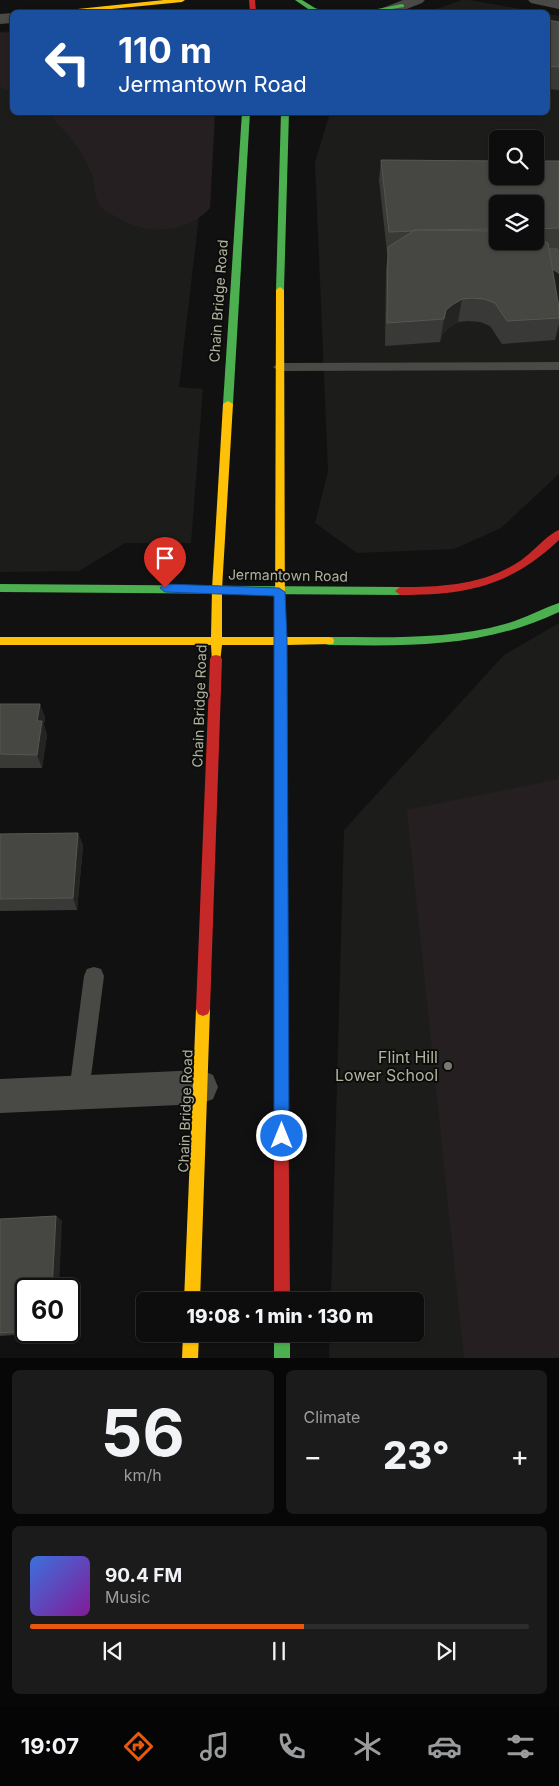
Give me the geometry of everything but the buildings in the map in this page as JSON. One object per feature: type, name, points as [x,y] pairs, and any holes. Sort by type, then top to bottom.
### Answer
[{"type":"main road","points":[[87,10],[182,0]]},
{"type":"main road","points":[[298,0],[313,10]]},
{"type":"main road","points":[[376,10],[409,3]]},
{"type":"main road","name":"Chain Bridge Road","points":[[192,1292],[217,640],[217,590],[246,115]]},
{"type":"main road","points":[[282,1292],[279,367],[285,115]]},
{"type":"main road","name":"Jermantown Road","points":[[0,588],[279,592],[440,590],[473,587],[514,569],[559,534]]},
{"type":"main road","points":[[0,641],[435,641],[480,637],[536,620],[559,607]]},
{"type":"main road","points":[[190,1358],[191,1342]]},
{"type":"main road","points":[[282,1342],[282,1358]]},
{"type":"street","points":[[536,0],[559,4]]},
{"type":"street","points":[[391,10],[409,3]]},
{"type":"street","points":[[0,1096],[201,1087]]},
{"type":"lane","points":[[551,242],[559,270]]},
{"type":"lane","points":[[279,367],[559,366]]},
{"type":"lane","points":[[79,1092],[94,976]]},
{"type":"shaded area","points":[[462,0],[469,0],[526,10],[434,10]]},
{"type":"shaded area","points":[[550,14],[559,16],[559,474],[501,528],[454,549],[357,553],[315,523],[328,471],[315,162],[329,115],[550,115]]},
{"type":"shaded area","points":[[10,31],[10,115],[211,115],[179,387],[203,389],[191,543],[125,543],[79,571],[0,572],[0,32]]},
{"type":"shaded area","points":[[10,32],[10,91],[0,87],[0,33]]},
{"type":"shaded area","points":[[50,115],[215,115],[210,208],[190,223],[178,227],[154,229],[130,224],[107,212],[99,205],[89,166],[67,134]]},
{"type":"shaded area","name":"Flint Hill Lower School","points":[[559,623],[559,1358],[329,1358],[330,1342],[424,1342],[424,1292],[331,1292],[344,830],[504,655]]},
{"type":"shaded area","points":[[559,779],[559,1358],[464,1358],[407,810]]},
{"type":"traffic: fast","points":[[298,0],[313,10]]},
{"type":"traffic: fast","points":[[378,10],[402,6]]},
{"type":"traffic: fast","points":[[228,404],[246,115]]},
{"type":"traffic: fast","points":[[280,290],[285,115]]},
{"type":"traffic: fast","points":[[0,588],[400,591]]},
{"type":"traffic: fast","points":[[329,641],[418,641],[475,635],[504,629],[532,620],[559,607]]},
{"type":"traffic: fast","points":[[280,677],[281,1070]]},
{"type":"traffic: fast","points":[[282,1342],[282,1358]]},
{"type":"traffic: slow","points":[[87,10],[182,0]]},
{"type":"traffic: slow","points":[[280,290],[280,677]]},
{"type":"traffic: slow","points":[[216,659],[217,589],[228,404]]},
{"type":"traffic: slow","points":[[0,641],[329,641]]},
{"type":"traffic: slow","points":[[192,1292],[203,1009]]},
{"type":"traffic: slow","points":[[190,1358],[191,1342]]},
{"type":"traffic: jam","points":[[252,0],[253,10]]},
{"type":"traffic: jam","points":[[400,591],[446,590],[486,582],[523,564],[541,551],[559,534]]},
{"type":"traffic: jam","points":[[203,1009],[216,659]]},
{"type":"traffic: jam","points":[[281,1070],[282,1292]]},
{"type":"place","name":"Flint Hill Lower School","points":[[448,1066]]},
{"type":"route","points":[[165,588],[279,592],[281,640],[282,1136]]}]
